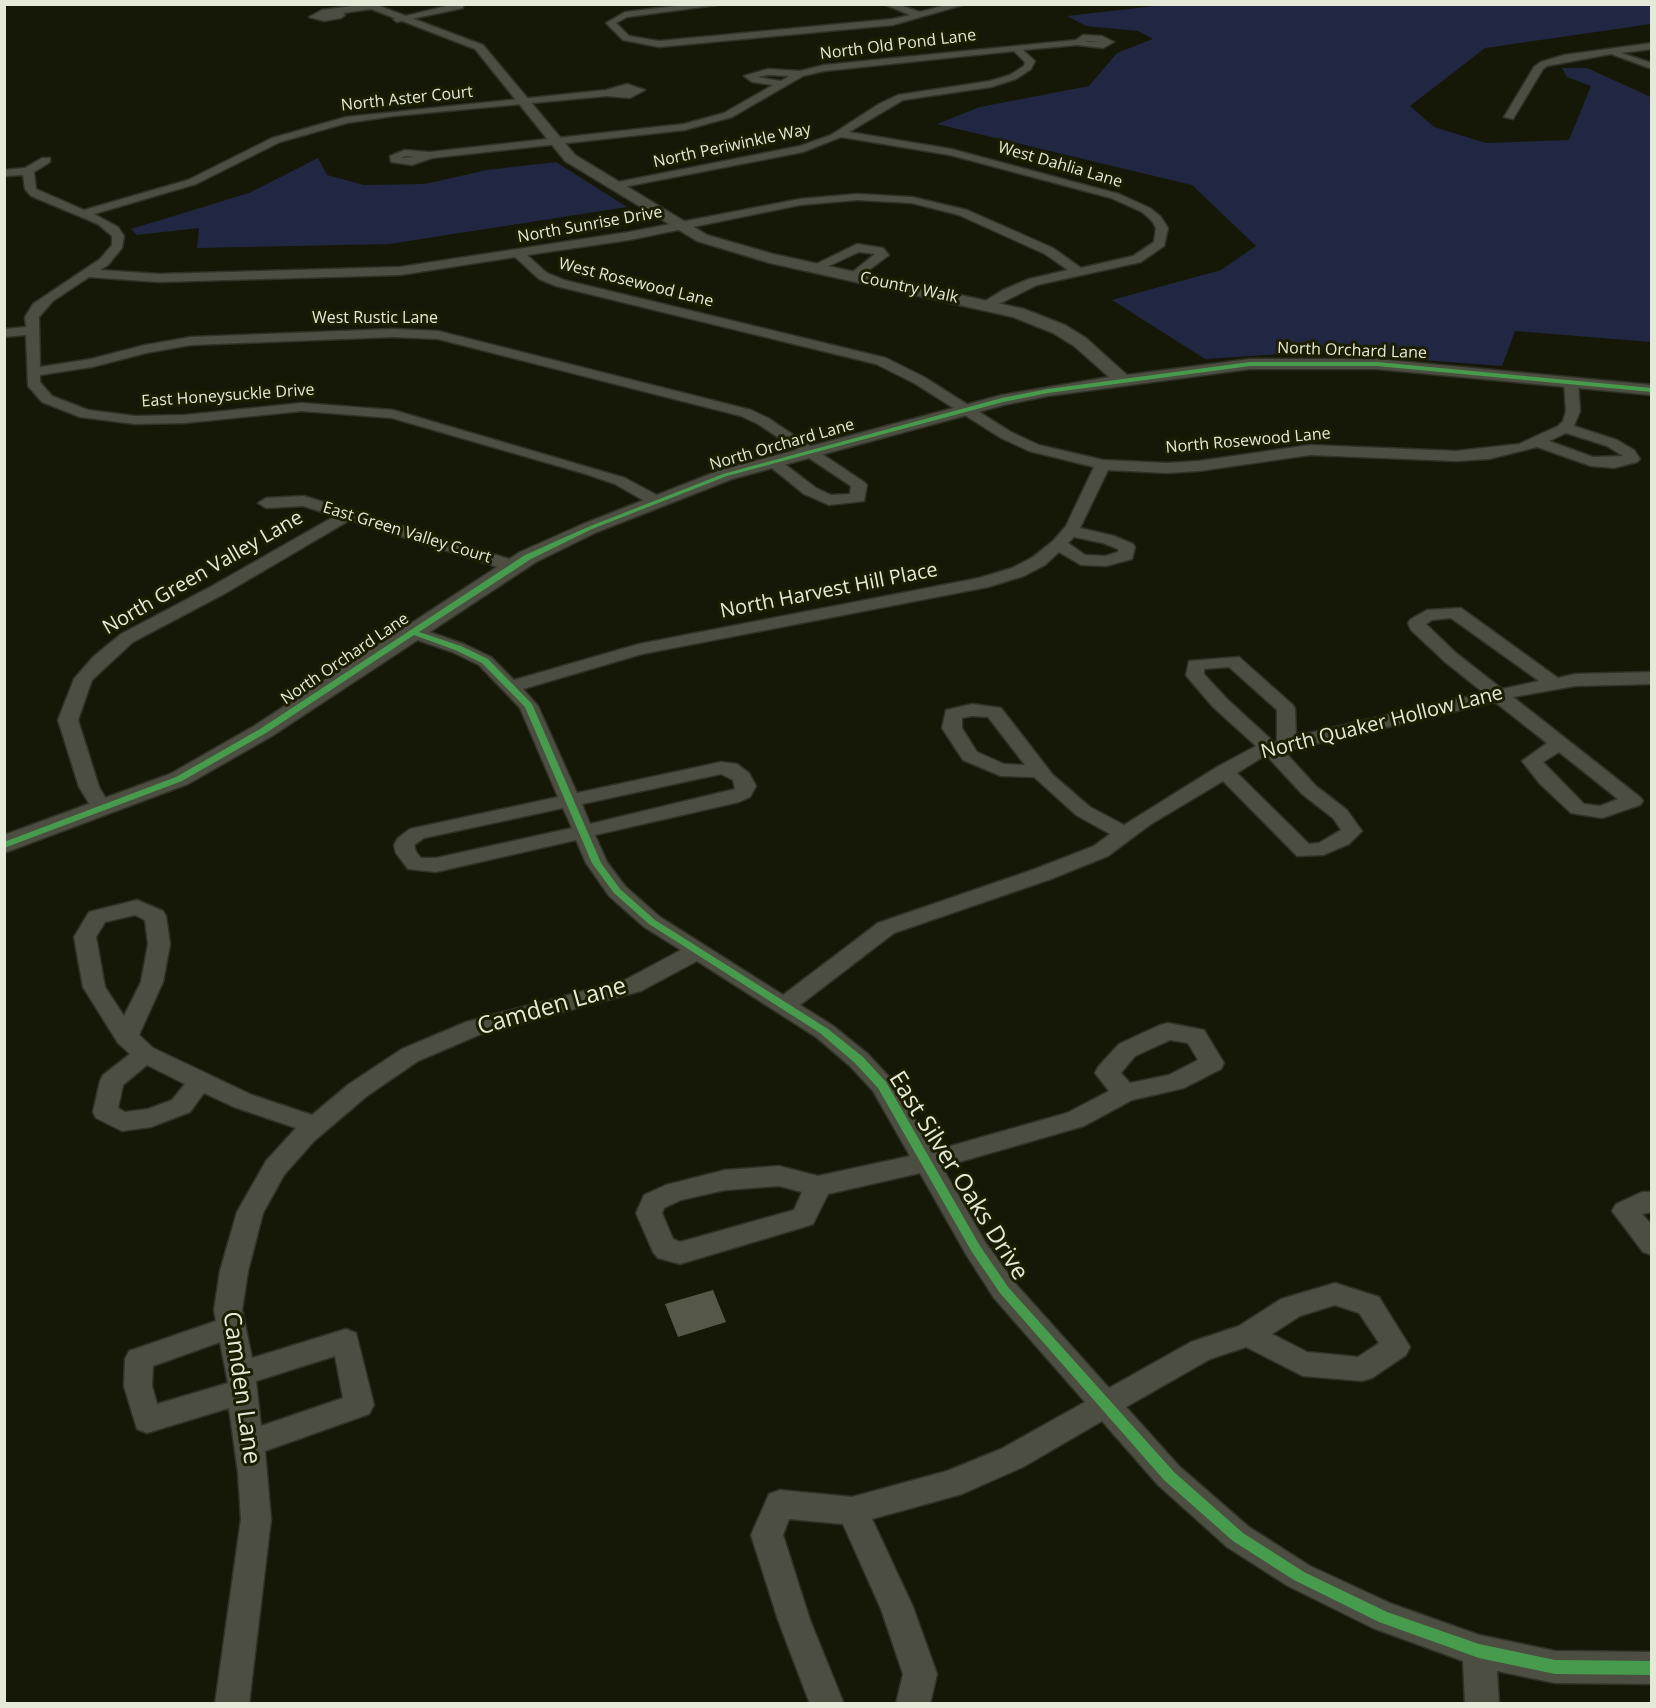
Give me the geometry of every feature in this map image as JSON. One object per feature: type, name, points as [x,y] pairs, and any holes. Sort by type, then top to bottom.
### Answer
[{"type":"street","points":[[397,19],[438,7],[459,8],[459,4]]},
{"type":"street","points":[[720,4],[625,15],[610,23],[626,38],[659,44],[892,21],[962,4]]},
{"type":"street","points":[[888,4],[920,16]]},
{"type":"street","points":[[336,13],[365,6]]},
{"type":"street","name":"Country Walk","points":[[365,6],[478,47],[570,159],[680,226],[729,248],[1018,313],[1059,329],[1080,342],[1123,381]]},
{"type":"street","name":"North Old Pond Lane","points":[[430,155],[668,129],[710,121],[741,109],[800,74],[838,66],[1078,42]]},
{"type":"street","points":[[1509,117],[1539,67],[1564,58],[1652,45]]},
{"type":"street","name":"North Periwinkle Way","points":[[613,186],[803,149],[840,134],[882,106],[901,98],[991,84],[1013,77],[1028,67],[1030,61],[1014,47]]},
{"type":"street","points":[[1610,52],[1652,66]]},
{"type":"street","points":[[783,84],[749,76],[768,72],[800,74]]},
{"type":"street","name":"North Aster Court","points":[[82,214],[192,182],[276,140],[326,124],[394,112],[607,93]]},
{"type":"street","name":"West Dahlia Lane","points":[[840,134],[962,155],[1115,196],[1132,203],[1157,219],[1162,228],[1162,238],[1150,252],[1120,265],[1080,273]]},
{"type":"street","points":[[4,173],[28,171],[46,160]]},
{"type":"street","points":[[4,333],[32,330],[32,317],[38,307],[114,252],[118,245],[118,236],[114,229],[35,194],[28,171]]},
{"type":"street","name":"North Sunrise Drive","points":[[86,273],[159,278],[420,269],[519,254],[831,198],[879,197],[937,205],[987,221],[1049,251],[1080,273]]},
{"type":"street","points":[[814,268],[857,248],[879,251],[883,255],[854,276]]},
{"type":"street","name":"West Rosewood Lane","points":[[519,254],[538,272],[560,283],[753,328],[881,361],[966,410]]},
{"type":"street","points":[[987,306],[1026,285],[1080,273]]},
{"type":"street","name":"East Honeysuckle Drive","points":[[32,330],[33,383],[47,399],[64,408],[106,418],[157,421],[302,407],[393,414],[591,471],[620,481],[656,501]]},
{"type":"street","name":"West Rustic Lane","points":[[33,372],[74,366],[191,341],[393,333],[438,335],[722,405],[763,421],[807,452],[844,473],[859,485],[858,498],[829,500],[810,491],[773,462]]},
{"type":"street","name":"North Orchard Lane","points":[[4,845],[179,778],[227,753],[513,566],[569,538],[725,475],[807,452],[1036,393],[1250,364],[1330,362],[1377,364],[1652,390]]},
{"type":"street","points":[[1537,442],[1591,461],[1614,463],[1632,459],[1629,453],[1612,443],[1564,428],[1573,411],[1572,382]]},
{"type":"street","name":"North Rosewood Lane","points":[[966,410],[1006,435],[1034,448],[1103,465],[1189,466],[1311,450],[1456,456],[1489,454],[1523,448],[1564,428]]},
{"type":"street","name":"North Harvest Hill Place","points":[[512,686],[639,649],[982,583],[1028,566],[1064,538],[1103,465]]},
{"type":"street","name":"East Green Valley Court","points":[[266,503],[304,501],[513,566]]},
{"type":"street","name":"North Green Valley Lane","points":[[102,809],[86,778],[68,720],[83,679],[99,661],[127,638],[218,590],[348,515]]},
{"type":"street","points":[[1555,684],[1455,612],[1440,612],[1421,619],[1417,623],[1420,630],[1498,695],[1634,801],[1602,812],[1578,809],[1547,780],[1532,761],[1558,744]]},
{"type":"street","name":"East Silver Oaks Drive","points":[[412,632],[458,648],[485,661],[512,686],[529,706],[597,863],[617,891],[652,922],[824,1031],[859,1059],[882,1085],[976,1249],[1004,1290],[1169,1476],[1238,1537],[1299,1576],[1384,1617],[1479,1651],[1555,1667],[1652,1668]]},
{"type":"street","points":[[1224,771],[1304,851],[1323,849],[1342,840],[1352,831],[1340,814],[1309,790],[1279,745],[1220,703],[1195,675],[1196,665],[1233,661],[1250,674],[1286,709],[1279,745]]},
{"type":"street","name":"North Quaker Hollow Lane","points":[[784,1006],[886,928],[1043,874],[1101,851],[1224,771],[1279,745],[1498,695],[1575,680],[1652,678]]},
{"type":"street","points":[[1040,771],[1001,770],[970,756],[952,728],[953,714],[972,710],[994,712],[1040,771],[1083,811],[1125,834]]},
{"type":"street","points":[[721,768],[735,770],[746,786],[742,793],[732,798],[583,832],[436,865],[415,864],[406,853],[404,845],[408,838],[417,833],[721,768]]},
{"type":"street","points":[[126,1037],[152,982],[159,944],[155,916],[137,906],[97,917],[85,937],[93,987],[126,1037],[145,1054],[200,1081],[243,1101],[315,1125]]},
{"type":"street","name":"Camden Lane","points":[[232,1704],[256,1519],[242,1382],[228,1310],[234,1271],[250,1212],[275,1168],[315,1125],[358,1090],[410,1055],[440,1040],[474,1028],[633,986],[698,951]]},
{"type":"street","points":[[145,1054],[112,1081],[105,1112],[122,1122],[151,1118],[181,1106],[200,1081]]},
{"type":"street","points":[[818,1186],[804,1217],[680,1253],[669,1251],[662,1245],[650,1213],[653,1202],[675,1192],[725,1180],[779,1176],[818,1186],[927,1162],[1075,1120],[1125,1093]]},
{"type":"street","points":[[1652,1202],[1642,1202],[1625,1211],[1652,1245]]},
{"type":"street","points":[[231,1327],[139,1359],[138,1386],[147,1419],[346,1341],[359,1405],[249,1443]]},
{"type":"street","points":[[827,1704],[794,1620],[767,1535],[780,1504],[852,1511],[951,1484],[1012,1458],[1201,1350],[1248,1335]]},
{"type":"street","points":[[852,1511],[897,1607],[920,1674],[913,1704]]},
{"type":"street","points":[[1479,1651],[1482,1704]]},
{"type":"shaded area","points":[[1173,4],[1651,5],[1651,24],[1485,48],[1410,106],[1434,127],[1486,143],[1569,140],[1591,86],[1567,77],[1562,68],[1587,68],[1651,97],[1651,342],[1515,331],[1502,366],[1313,352],[1205,359],[1112,300],[1221,270],[1256,246],[1192,185],[937,124],[980,107],[1089,86],[1117,53],[1153,39],[1138,31],[1086,26],[1067,16]]},
{"type":"shaded area","points":[[318,158],[327,175],[364,185],[425,184],[487,170],[556,162],[627,207],[389,244],[197,248],[199,228],[137,235],[131,229],[249,193]]},
{"type":"building","points":[[713,1290],[726,1322],[678,1337],[665,1304]]},
{"type":"cycle path","points":[[4,845],[179,779],[263,731],[528,557],[590,528],[725,475],[1002,400],[1048,391],[1250,364],[1377,364],[1652,390]]},
{"type":"cycle path","points":[[412,632],[458,648],[485,661],[529,706],[597,863],[617,891],[652,922],[824,1031],[859,1060],[882,1085],[976,1249],[1004,1290],[1169,1476],[1238,1537],[1299,1576],[1384,1617],[1479,1651],[1555,1667],[1652,1668]]}]
